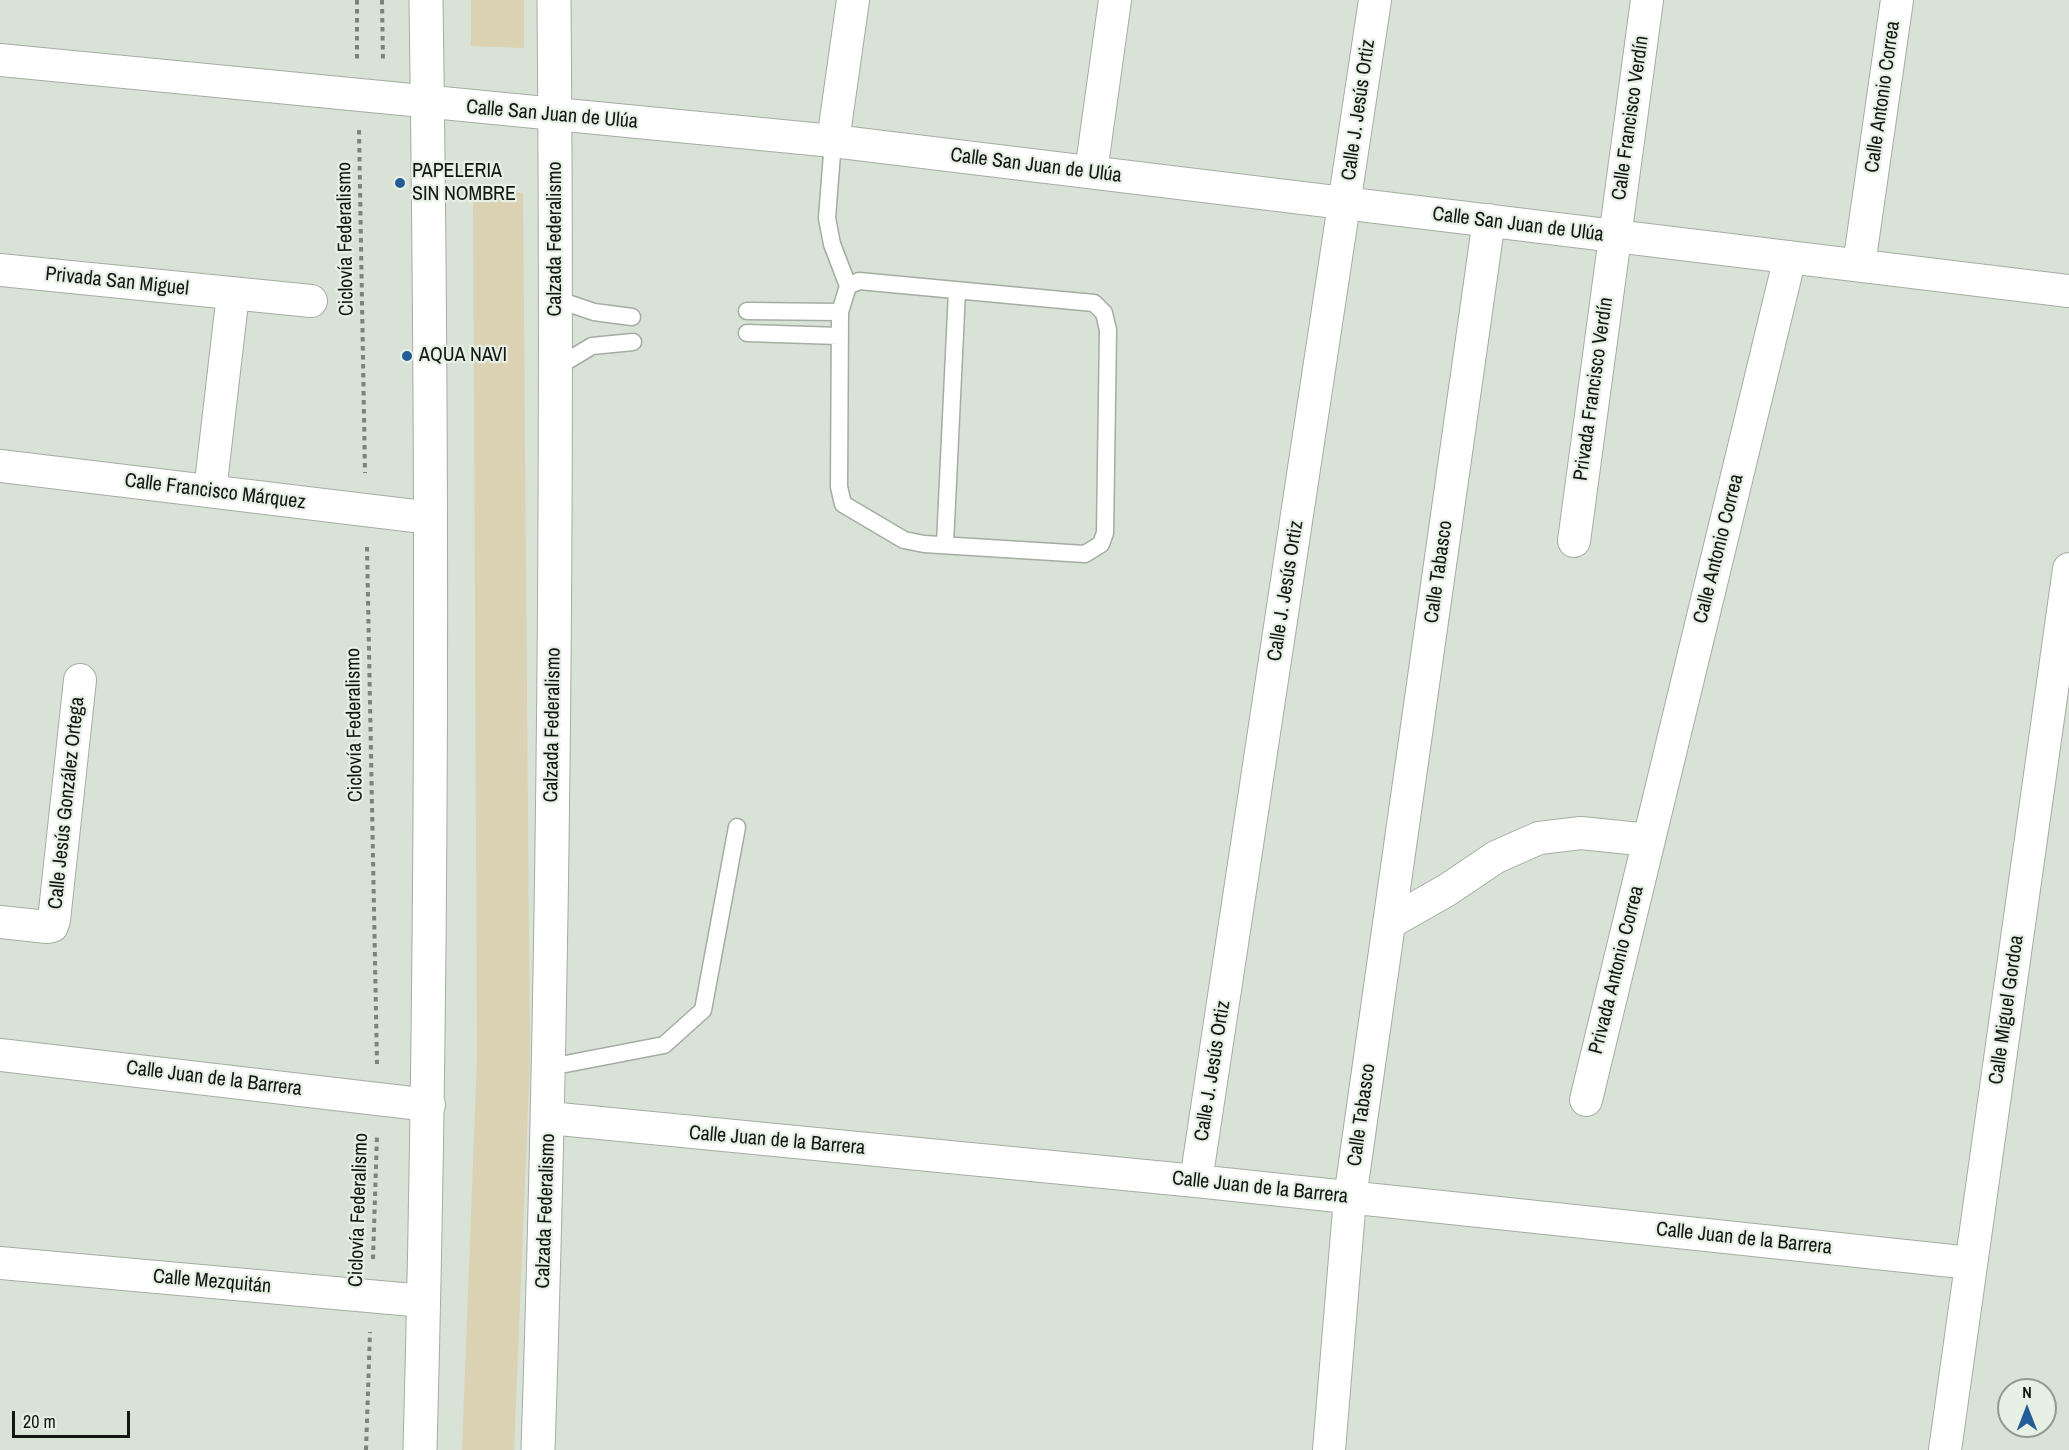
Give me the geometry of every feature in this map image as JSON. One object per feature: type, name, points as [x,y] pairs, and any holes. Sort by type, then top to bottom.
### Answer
[{"type":"main road","points":[[420,1450],[429,1105],[430,518],[426,0]]},
{"type":"main road","name":"Calzada Federalismo","points":[[538,1450],[550,1067],[557,367],[554,0]]},
{"type":"street","points":[[833,141],[853,0]]},
{"type":"street","points":[[1091,172],[1115,0]]},
{"type":"street","name":"Calle J. Jesús Ortiz","points":[[1196,1181],[1375,0]]},
{"type":"street","name":"Calle Francisco Verdín","points":[[1615,237],[1647,0]]},
{"type":"street","name":"Calle Antonio Correa","points":[[1859,265],[1897,0]]},
{"type":"street","name":"Calle San Juan de Ulúa","points":[[0,60],[371,99],[833,141],[2069,291]]},
{"type":"street","name":"Calle Tabasco","points":[[1329,1450],[1350,1197],[1489,220]]},
{"type":"street","name":"Privada Francisco Verdín","points":[[1574,541],[1615,237]]},
{"type":"street","name":"Calle Antonio Correa","points":[[1649,840],[1790,257]]},
{"type":"street","name":"Privada San Miguel","points":[[0,270],[312,301]]},
{"type":"street","points":[[210,491],[233,294]]},
{"type":"street","name":"Calle Francisco Márquez","points":[[0,466],[430,518]]},
{"type":"street","name":"Calle Miguel Gordoa","points":[[1945,1450],[2069,569]]},
{"type":"street","name":"Calle Jesús González Ortega","points":[[0,922],[52,926],[80,680]]},
{"type":"street","points":[[1389,923],[1447,890],[1496,857],[1539,838],[1581,833],[1649,840]]},
{"type":"street","name":"Privada Antonio Correa","points":[[1586,1100],[1649,840]]},
{"type":"street","name":"Calle Juan de la Barrera","points":[[0,1055],[429,1105]]},
{"type":"street","name":"Calle Juan de la Barrera","points":[[549,1118],[1196,1181],[1971,1263]]},
{"type":"street","name":"Calle Mezquitán","points":[[0,1263],[424,1301]]},
{"type":"lane","points":[[833,141],[827,218],[832,244],[848,286],[840,312],[839,336],[839,487],[843,504],[904,540],[1085,554],[1101,544],[1105,533],[1108,330],[1104,313],[1094,303],[859,281],[848,286]]},
{"type":"lane","points":[[945,544],[957,291]]},
{"type":"lane","points":[[556,299],[594,312],[632,317]]},
{"type":"lane","points":[[747,311],[840,312]]},
{"type":"lane","points":[[747,333],[839,336]]},
{"type":"lane","points":[[557,367],[592,346],[633,342]]},
{"type":"lane","points":[[550,1067],[664,1045],[703,1010],[737,827]]},
{"type":"path","name":"Ciclovía Federalismo","points":[[357,0],[371,99],[366,510],[378,1099],[366,1450]]},
{"type":"path","points":[[371,99],[382,0]]},
{"type":"shaded area","points":[[471,0],[524,0],[524,48],[471,46]]},
{"type":"shaded area","points":[[473,189],[523,193],[530,1061],[514,1450],[462,1450],[477,1059]]},
{"type":"place","name":"PAPELERIA SIN NOMBRE","points":[[400,183]]},
{"type":"place","name":"AQUA NAVI","points":[[407,356]]}]
